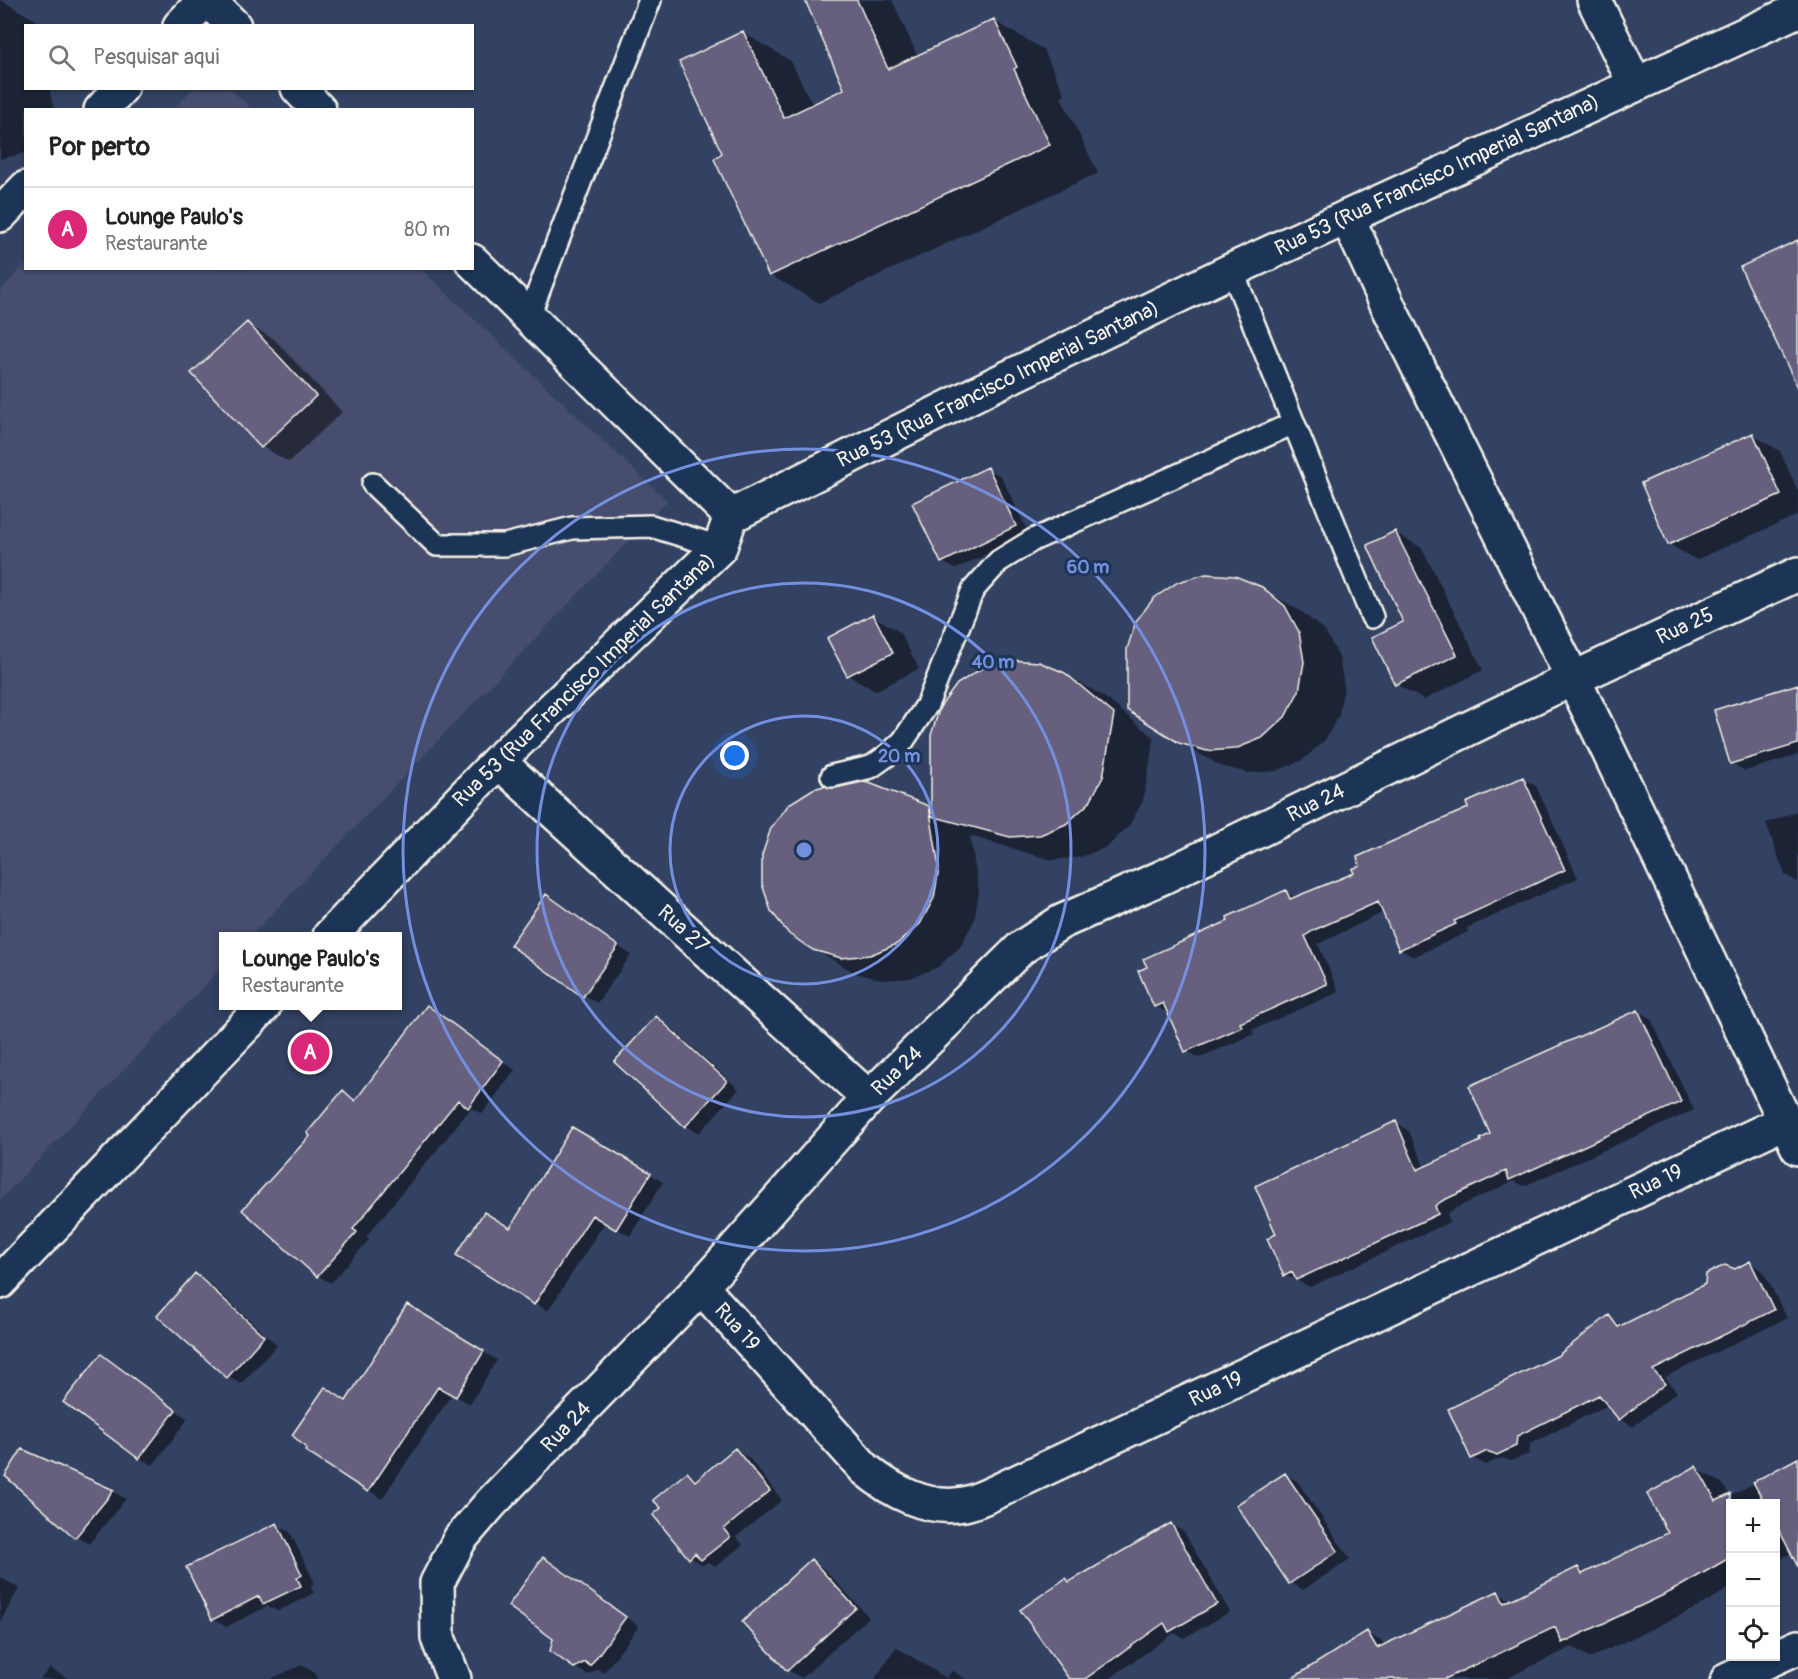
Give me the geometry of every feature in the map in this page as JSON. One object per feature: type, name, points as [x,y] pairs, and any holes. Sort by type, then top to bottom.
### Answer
[{"type":"street","points":[[182,24],[207,0],[232,24]]},
{"type":"street","points":[[1594,0],[1635,84]]},
{"type":"street","name":"Rua 53 (Rua Francisco Imperial Santana)","points":[[334,932],[498,760],[720,547],[731,516],[995,384],[1232,270],[1798,10]]},
{"type":"street","points":[[102,108],[118,90]]},
{"type":"street","points":[[300,90],[317,108]]},
{"type":"street","points":[[0,215],[24,190]]},
{"type":"street","points":[[1347,217],[1389,308],[1573,679],[1792,1134]]},
{"type":"street","points":[[474,263],[731,516]]},
{"type":"street","name":"Rua 25","points":[[1573,679],[1798,574]]},
{"type":"street","name":"Rua 24","points":[[454,1679],[438,1638],[437,1583],[460,1539],[491,1503],[701,1287],[869,1098],[1021,948],[1061,922],[1163,877],[1573,679]]},
{"type":"street","name":"Rua 27","points":[[498,760],[869,1098]]},
{"type":"street","points":[[0,1282],[259,1010]]},
{"type":"street","name":"Rua 19","points":[[701,1287],[865,1469],[880,1481],[912,1498],[939,1503],[964,1504],[1792,1134]]},
{"type":"street","points":[[1728,1679],[1798,1647]]},
{"type":"lane","points":[[529,316],[650,0]]},
{"type":"lane","points":[[1232,270],[1372,617]]},
{"type":"lane","points":[[832,776],[871,766],[888,755],[915,725],[927,705],[973,590],[999,561],[1032,540],[1294,423]]},
{"type":"lane","points":[[373,484],[438,544],[505,544],[572,528],[651,526],[720,547]]},
{"type":"shaded area","points":[[192,90],[231,90],[251,108],[174,108]]},
{"type":"shaded area","points":[[24,265],[24,270],[422,270],[667,501],[255,932],[219,932],[219,970],[0,1200],[0,291]]},
{"type":"building","points":[[805,0],[857,0],[888,69],[994,19],[1017,67],[1014,69],[1050,145],[769,276],[714,159],[722,153],[679,62],[743,31],[784,118],[844,89]]},
{"type":"building","points":[[1798,240],[1798,388],[1740,267]]},
{"type":"building","points":[[247,322],[316,396],[261,448],[191,373]]},
{"type":"building","points":[[1753,433],[1781,495],[1668,545],[1641,483]]},
{"type":"building","points":[[988,467],[1016,526],[941,563],[912,503]]},
{"type":"building","points":[[1395,531],[1457,655],[1395,685],[1372,637],[1403,622],[1367,545]]},
{"type":"building","points":[[1206,574],[1235,576],[1262,587],[1285,606],[1299,632],[1304,662],[1299,691],[1285,717],[1262,738],[1235,749],[1207,751],[1179,743],[1127,710],[1127,649],[1136,621],[1154,598],[1178,582]]},
{"type":"building","points":[[873,614],[893,653],[847,676],[827,638]]},
{"type":"building","points":[[1009,660],[1039,662],[1065,673],[1114,714],[1103,777],[1089,803],[1066,824],[1040,835],[1010,837],[931,816],[931,735],[940,707],[957,684],[982,668]]},
{"type":"building","points":[[1798,684],[1798,744],[1730,764],[1714,710]]},
{"type":"building","points":[[1523,777],[1565,870],[1454,921],[1456,924],[1399,950],[1378,902],[1314,930],[1305,936],[1327,984],[1240,1023],[1242,1027],[1185,1052],[1163,1003],[1154,1007],[1138,971],[1147,967],[1143,959],[1228,921],[1227,917],[1286,890],[1290,899],[1354,873],[1352,869],[1360,866],[1357,857],[1468,808],[1466,803]]},
{"type":"building","points":[[862,782],[929,806],[939,868],[934,898],[920,924],[897,944],[870,955],[841,958],[813,950],[789,934],[771,911],[762,884],[762,855],[771,828],[789,804],[813,789],[824,786],[835,788]]},
{"type":"building","points":[[546,894],[618,946],[583,997],[510,945]]},
{"type":"building","points":[[427,1005],[503,1061],[468,1108],[458,1100],[353,1229],[357,1232],[317,1277],[242,1210],[310,1136],[307,1133],[343,1090],[355,1101]]},
{"type":"building","points":[[1638,1010],[1681,1102],[1509,1180],[1506,1171],[1442,1201],[1435,1206],[1438,1214],[1296,1280],[1292,1272],[1284,1276],[1267,1239],[1276,1234],[1255,1186],[1396,1121],[1417,1170],[1481,1141],[1480,1139],[1490,1134],[1469,1086]]},
{"type":"building","points":[[656,1016],[727,1081],[685,1127],[614,1062]]},
{"type":"building","points":[[572,1127],[651,1173],[616,1230],[592,1215],[534,1305],[456,1255],[484,1212],[510,1228]]},
{"type":"building","points":[[1750,1261],[1774,1310],[1653,1370],[1665,1384],[1619,1420],[1599,1395],[1517,1436],[1516,1446],[1497,1455],[1487,1451],[1471,1459],[1448,1409],[1557,1356],[1609,1315],[1618,1327],[1705,1284],[1706,1274],[1725,1265],[1735,1269]]},
{"type":"building","points":[[195,1273],[264,1336],[227,1378],[157,1316]]},
{"type":"building","points":[[407,1304],[484,1351],[456,1397],[438,1387],[368,1492],[305,1451],[307,1449],[292,1435],[325,1387],[346,1401]]},
{"type":"building","points":[[101,1354],[176,1410],[139,1459],[63,1402]]},
{"type":"building","points":[[735,1448],[770,1491],[724,1529],[730,1537],[701,1560],[695,1553],[689,1559],[653,1515],[661,1508],[653,1500],[687,1472],[695,1481]]},
{"type":"building","points":[[22,1449],[114,1490],[75,1538],[5,1476]]},
{"type":"building","points":[[1798,1458],[1798,1567],[1780,1532],[1780,1499],[1763,1499],[1753,1482]]},
{"type":"building","points":[[1696,1466],[1716,1501],[1731,1494],[1731,1499],[1726,1499],[1726,1560],[1670,1592],[1562,1643],[1555,1627],[1445,1679],[1291,1679],[1367,1631],[1377,1648],[1498,1591],[1504,1603],[1578,1567],[1582,1574],[1668,1533],[1647,1494]]},
{"type":"building","points":[[1285,1473],[1338,1551],[1289,1584],[1236,1505]]},
{"type":"building","points":[[277,1523],[302,1575],[297,1578],[301,1586],[263,1604],[259,1596],[212,1620],[186,1567]]},
{"type":"building","points":[[1171,1523],[1217,1604],[1169,1632],[1164,1623],[1085,1679],[1069,1679],[1020,1610],[1066,1578],[1069,1582]]},
{"type":"building","points":[[543,1557],[626,1617],[590,1666],[585,1662],[574,1668],[550,1651],[553,1639],[508,1606]]},
{"type":"building","points":[[811,1559],[856,1608],[787,1671],[742,1622]]},
{"type":"place","name":"Lounge Paulo's","points":[[310,1052]]}]
